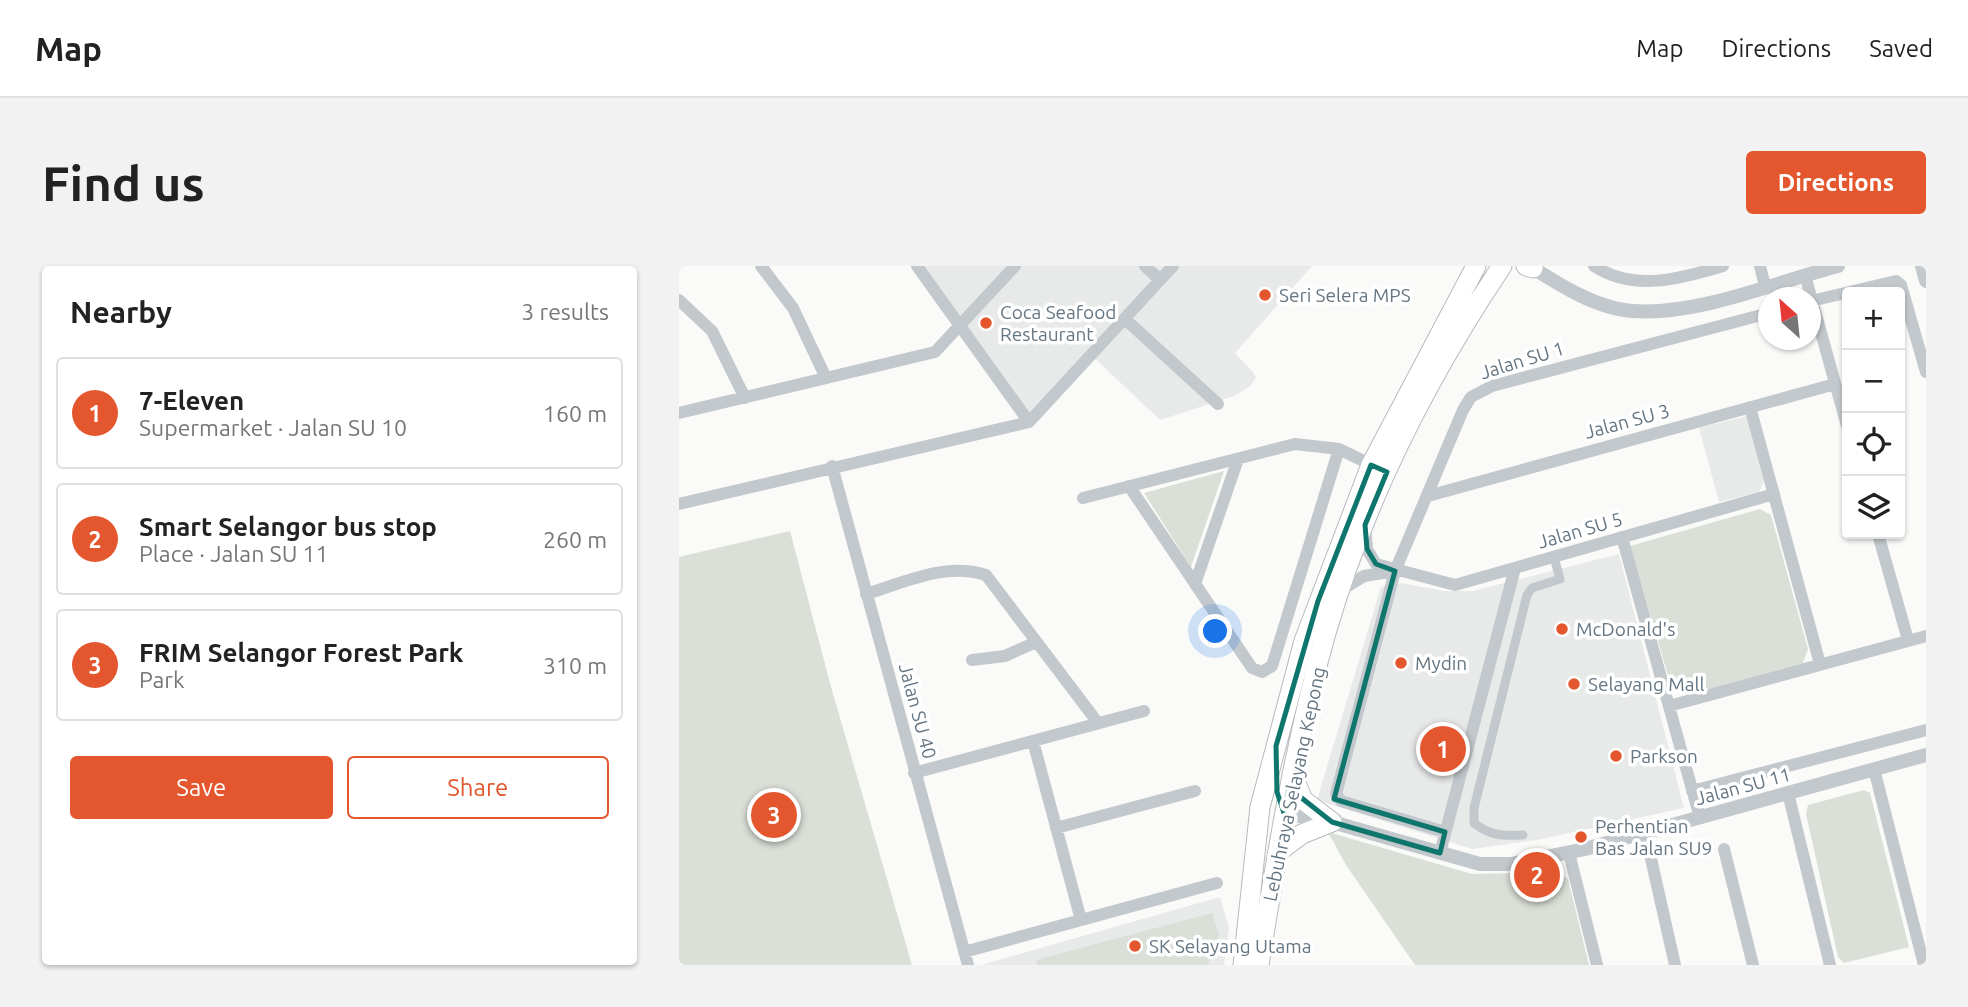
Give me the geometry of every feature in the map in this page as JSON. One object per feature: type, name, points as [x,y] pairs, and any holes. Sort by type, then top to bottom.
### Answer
[{"type":"main road","name":"Lebuhraya Selayang Kepong","points":[[1249,962],[1261,807],[1314,611],[1476,266]]},
{"type":"main road","name":"Lebuhraya Selayang Kepong","points":[[1249,962],[1279,851],[1284,813],[1310,694],[1340,591],[1364,525],[1379,468],[1432,378],[1503,269]]},
{"type":"main road","points":[[1249,962],[1270,828],[1274,819],[1284,813],[1276,792],[1276,746]]},
{"type":"main road","points":[[1292,773],[1303,800],[1332,822]]},
{"type":"main road","points":[[1279,851],[1302,834],[1332,822]]},
{"type":"street","points":[[761,266],[793,308],[826,378]]},
{"type":"street","points":[[917,266],[1029,422]]},
{"type":"street","points":[[679,414],[935,352],[1015,266]]},
{"type":"street","points":[[1145,266],[1160,281]]},
{"type":"street","points":[[679,504],[1029,422],[1173,266]]},
{"type":"street","points":[[1594,266],[1616,278],[1635,282],[1684,278],[1723,266]]},
{"type":"street","points":[[1760,266],[1765,286]]},
{"type":"street","points":[[1534,267],[1613,308],[1654,311],[1695,306],[1838,266]]},
{"type":"street","points":[[1922,266],[1926,281]]},
{"type":"street","points":[[1805,275],[1808,287]]},
{"type":"street","points":[[1821,298],[1891,280],[1901,285],[1926,372]]},
{"type":"street","points":[[679,300],[712,331],[745,398]]},
{"type":"street","name":"Jalan SU 1","points":[[1445,832],[1341,801],[1336,794],[1395,571],[1463,410],[1471,397],[1492,386],[1758,316]]},
{"type":"street","points":[[1125,319],[1218,404]]},
{"type":"street","points":[[1821,336],[1843,413]]},
{"type":"street","name":"Jalan SU 3","points":[[1428,496],[1835,384]]},
{"type":"street","points":[[1750,407],[1820,664]]},
{"type":"street","points":[[1083,498],[1295,444],[1339,449],[1379,468]]},
{"type":"street","points":[[1129,486],[1252,668],[1262,672],[1272,666],[1339,449]]},
{"type":"street","points":[[1195,584],[1238,459]]},
{"type":"street","name":"Jalan SU 40","points":[[832,466],[966,958]]},
{"type":"street","name":"Jalan SU 5","points":[[1364,525],[1370,557],[1376,564],[1395,571],[1455,584],[1774,494]]},
{"type":"street","points":[[1622,537],[1700,818]]},
{"type":"street","points":[[1879,539],[1908,640]]},
{"type":"street","points":[[1523,835],[1500,836],[1483,830],[1474,823],[1474,808],[1527,595],[1532,588],[1559,579],[1554,557]]},
{"type":"street","points":[[1440,853],[1515,568]]},
{"type":"street","points":[[866,594],[949,569],[967,569],[986,575],[1098,723]]},
{"type":"street","name":"Jalan SU 5","points":[[1340,591],[1353,580],[1364,576],[1395,571]]},
{"type":"street","points":[[1669,706],[1926,636]]},
{"type":"street","points":[[972,660],[1005,656],[1036,642]]},
{"type":"street","points":[[914,773],[1144,711]]},
{"type":"street","points":[[1692,791],[1926,730]]},
{"type":"street","points":[[1033,741],[1081,920]]},
{"type":"street","name":"Jalan SU 11","points":[[1284,813],[1332,822],[1480,864],[1496,864],[1569,853],[1926,755]]},
{"type":"street","points":[[1874,769],[1924,965]]},
{"type":"street","points":[[1056,828],[1195,791]]},
{"type":"street","points":[[1788,793],[1830,965]]},
{"type":"street","points":[[1645,832],[1675,965]]},
{"type":"street","points":[[1724,849],[1753,965]]},
{"type":"street","points":[[1569,853],[1597,965]]},
{"type":"street","points":[[966,958],[1081,920],[1217,883]]},
{"type":"highlighted area","points":[[1371,465],[1387,472],[1365,525],[1367,549],[1376,564],[1395,571],[1334,799],[1445,832],[1440,853],[1332,822],[1289,788],[1284,813],[1277,792],[1276,746],[1318,601]]},
{"type":"shaded area","points":[[924,266],[1312,266],[1235,353],[1256,378],[1249,387],[1234,396],[1160,420],[1089,353],[1029,415]]},
{"type":"shaded area","points":[[1747,416],[1764,482],[1759,492],[1719,502],[1699,428]]},
{"type":"shaded area","points":[[1224,471],[1191,567],[1144,493]]},
{"type":"shaded area","points":[[1760,509],[1771,515],[1808,649],[1803,663],[1688,695],[1672,689],[1630,546]]},
{"type":"shaded area","points":[[790,531],[831,687],[912,965],[679,965],[679,557]]},
{"type":"shaded area","points":[[1619,554],[1684,808],[1537,840],[1472,849],[1317,800],[1381,587],[1401,583],[1444,591],[1473,591]]},
{"type":"shaded area","points":[[1864,790],[1870,793],[1909,947],[1844,963],[1838,957],[1806,814],[1808,805]]},
{"type":"shaded area","points":[[1328,832],[1472,874],[1516,873],[1526,892],[1548,889],[1560,874],[1568,879],[1589,965],[1415,965],[1346,865]]},
{"type":"shaded area","name":"SK Selayang Utama","points":[[1220,897],[1229,928],[1224,965],[981,965]]},
{"type":"shaded area","points":[[1212,913],[1219,935],[1208,965],[1037,965],[1036,960]]},
{"type":"place","name":"Seri Selera MPS","points":[[1265,295]]},
{"type":"place","name":"Coca Seafood Restaurant","points":[[986,323]]},
{"type":"place","name":"McDonald's","points":[[1562,629]]},
{"type":"place","name":"Mydin","points":[[1401,663]]},
{"type":"place","name":"Selayang Mall","points":[[1574,684]]},
{"type":"place","name":"7-Eleven","points":[[1443,749]]},
{"type":"place","name":"Parkson","points":[[1616,756]]},
{"type":"place","name":"FRIM Selangor Forest Park","points":[[774,815]]},
{"type":"place","name":"Perhentian Bas Jalan SU9","points":[[1581,837]]},
{"type":"place","name":"Smart Selangor bus stop","points":[[1537,875]]},
{"type":"place","name":"SK Selayang Utama","points":[[1135,946]]}]
